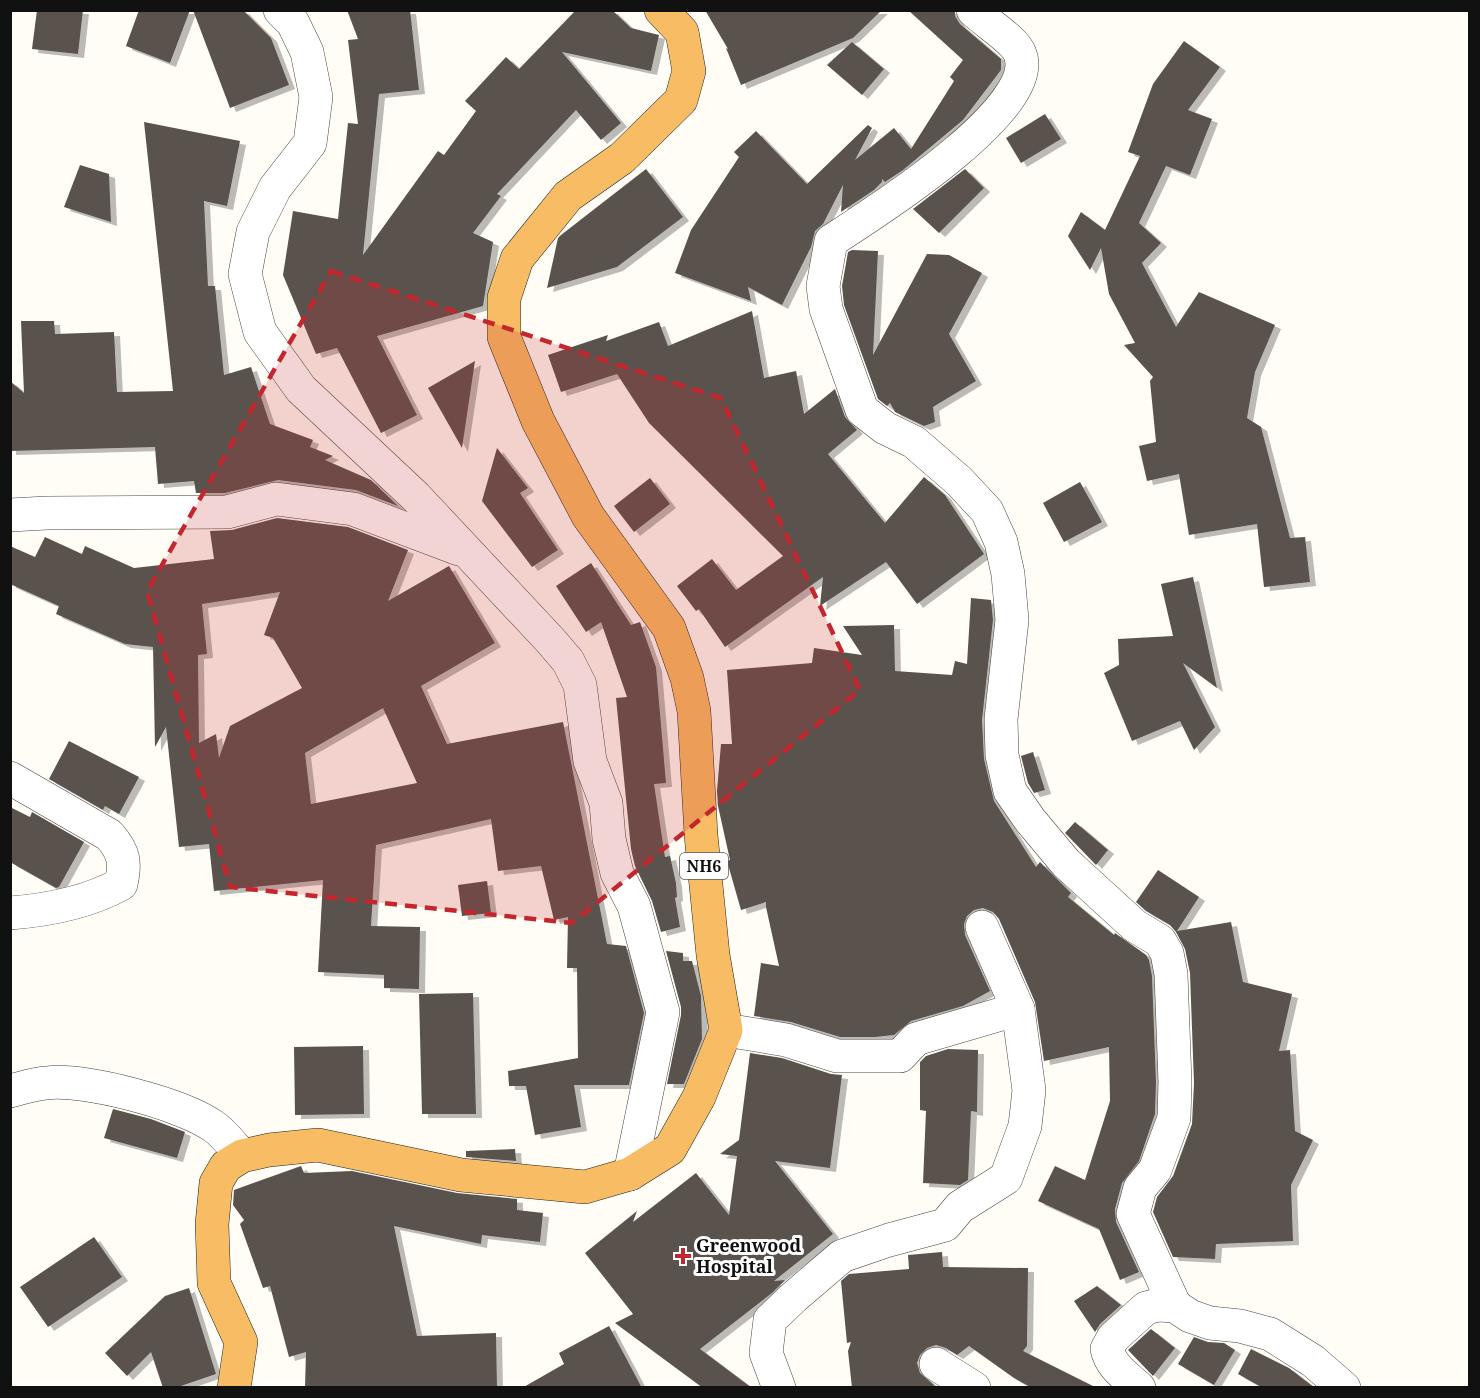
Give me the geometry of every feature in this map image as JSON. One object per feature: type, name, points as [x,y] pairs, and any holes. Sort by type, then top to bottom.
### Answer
[{"type":"highway","name":"NH6","points":[[661,10],[682,32],[689,71],[681,100],[622,158],[568,196],[518,259],[504,298],[504,337],[538,421],[588,516],[669,628],[687,678],[694,711],[701,835],[714,955],[726,1029]]},
{"type":"highway","points":[[234,1388],[241,1342],[214,1283],[212,1224],[216,1183],[226,1166],[242,1156],[269,1150],[318,1145],[462,1175],[585,1187],[630,1174],[670,1149],[699,1097],[726,1029]]},
{"type":"street","points":[[280,10],[293,23],[307,52],[316,98],[310,143],[275,188],[253,232],[245,274],[260,332],[301,389],[416,497],[562,654],[580,685],[590,761],[606,803],[609,839],[617,873],[634,906],[663,1012],[630,1174]]},
{"type":"street","points":[[973,10],[1020,53],[1023,67],[1019,82],[987,125],[948,158],[894,200],[831,241],[823,286],[826,309],[862,410],[885,428],[914,442],[959,481],[987,511],[1001,542],[1008,574],[1012,620],[1001,719],[1002,755],[1010,791],[1030,820],[1066,863],[1135,926],[1160,941],[1167,953],[1171,974],[1174,1119],[1155,1170],[1140,1188],[1133,1214],[1175,1306]]},
{"type":"street","points":[[10,515],[227,512],[276,499],[353,509],[466,551]]},
{"type":"street","points":[[10,778],[109,835],[121,849],[124,869],[121,884],[99,896],[39,911],[10,913]]},
{"type":"street","points":[[779,1388],[766,1353],[770,1320],[794,1297],[842,1256],[945,1225],[960,1208],[1006,1178],[1025,1126],[1029,1090],[1018,1010],[982,927]]},
{"type":"street","points":[[726,1029],[786,1040],[837,1056],[900,1056],[916,1039],[1018,1010]]},
{"type":"street","points":[[10,1091],[48,1082],[88,1085],[119,1091],[185,1110],[214,1126],[242,1156]]},
{"type":"street","points":[[1139,1388],[1119,1371],[1109,1357],[1107,1349],[1113,1338],[1146,1308],[1158,1305],[1175,1306],[1190,1316],[1210,1323],[1240,1326],[1270,1334],[1312,1361],[1344,1388]]},
{"type":"street","points":[[936,1364],[974,1388]]},
{"type":"highlighted area","points":[[331,271],[721,398],[860,690],[572,923],[230,887],[147,591]]},
{"type":"building","points":[[37,10],[83,10],[78,54],[32,49]]},
{"type":"building","points":[[139,10],[190,10],[170,63],[126,46]]},
{"type":"building","points":[[193,10],[243,10],[271,38],[289,85],[230,108]]},
{"type":"building","points":[[347,10],[410,10],[419,90],[379,94],[363,255],[438,151],[444,155],[476,111],[465,101],[506,57],[519,69],[576,10],[612,10],[631,28],[659,35],[651,71],[562,52],[621,123],[601,140],[576,110],[497,194],[501,196],[473,233],[493,242],[483,306],[377,336],[417,415],[381,433],[337,348],[316,354],[283,275],[293,211],[338,219],[348,123],[358,124],[348,40],[358,39]]},
{"type":"building","points":[[705,10],[882,10],[853,38],[741,85],[726,48],[728,49]]},
{"type":"building","points":[[908,10],[955,10],[955,16],[960,24],[1001,59],[1001,70],[963,120],[903,170],[885,182],[882,179],[874,190],[841,212],[843,185],[823,224],[815,231],[811,247],[782,305],[748,287],[751,301],[675,273],[691,230],[739,157],[734,152],[756,131],[807,184],[868,125],[872,128],[855,160],[894,128],[911,149],[954,81],[950,77],[963,60]]},
{"type":"building","points":[[1184,41],[1220,67],[1188,110],[1212,119],[1190,175],[1166,166],[1139,223],[1161,243],[1142,263],[1176,327],[1199,292],[1275,325],[1255,372],[1247,418],[1261,427],[1290,538],[1305,537],[1310,582],[1264,587],[1257,524],[1189,535],[1179,474],[1147,481],[1139,446],[1156,442],[1150,381],[1153,377],[1124,345],[1135,343],[1109,294],[1101,248],[1090,270],[1068,236],[1081,212],[1105,230],[1140,156],[1128,152],[1153,84]]},
{"type":"building","points":[[852,42],[884,69],[862,95],[827,65]]},
{"type":"building","points":[[1045,114],[1061,139],[1021,163],[1006,138]]},
{"type":"building","points":[[144,122],[240,141],[227,206],[204,201],[208,286],[215,286],[224,375],[251,367],[270,424],[313,440],[310,447],[333,456],[325,460],[371,480],[398,506],[356,490],[278,480],[225,493],[196,493],[194,481],[158,484],[155,447],[10,451],[10,381],[24,393],[21,321],[54,321],[55,334],[114,332],[117,392],[173,391]]},
{"type":"building","points":[[80,165],[109,174],[111,222],[64,207]]},
{"type":"building","points":[[646,169],[683,217],[617,267],[547,288],[558,238]]},
{"type":"building","points":[[965,169],[984,188],[939,233],[913,209]]},
{"type":"building","points":[[852,250],[878,251],[873,355],[927,254],[949,255],[982,273],[949,334],[976,381],[933,407],[935,422],[924,426],[895,412],[890,403],[887,406],[878,399],[844,305],[842,286],[848,252]]},
{"type":"building","points":[[752,311],[764,378],[796,371],[804,414],[835,389],[845,417],[857,430],[828,454],[885,523],[924,477],[945,495],[984,554],[917,604],[886,562],[820,606],[823,577],[725,647],[699,609],[696,611],[677,586],[712,559],[736,590],[783,556],[649,423],[617,374],[561,392],[548,355],[608,335],[606,341],[659,322],[668,346]]},
{"type":"building","points":[[475,361],[462,448],[428,388]]},
{"type":"building","points":[[497,448],[528,488],[520,493],[558,550],[532,567],[482,501]]},
{"type":"building","points":[[650,478],[670,504],[634,532],[614,506]]},
{"type":"building","points":[[1080,482],[1102,522],[1064,542],[1043,503]]},
{"type":"building","points":[[277,518],[348,527],[408,550],[388,601],[449,566],[495,643],[421,686],[447,744],[563,722],[607,944],[626,946],[644,1013],[629,1085],[574,1085],[581,1127],[535,1135],[526,1086],[509,1086],[508,1071],[578,1058],[577,968],[567,968],[568,917],[554,920],[541,866],[498,871],[491,819],[376,845],[371,926],[420,927],[419,989],[384,988],[384,975],[318,972],[323,880],[214,891],[209,844],[179,847],[166,727],[155,747],[153,647],[125,644],[56,614],[59,606],[10,584],[10,546],[35,557],[45,537],[82,554],[85,546],[134,568],[214,559],[210,531],[232,530]],"holes":[[[280,592],[264,635],[273,638],[302,688],[230,726],[219,758],[216,734],[199,743],[198,655],[207,654],[202,604]],[[383,708],[417,783],[311,804],[305,753]]]},
{"type":"building","points":[[591,563],[631,625],[640,622],[656,667],[666,783],[654,784],[665,857],[670,856],[676,883],[677,897],[675,898],[680,927],[661,932],[652,901],[635,866],[631,849],[616,698],[627,697],[601,622],[586,632],[556,586]]},
{"type":"building","points":[[1193,577],[1217,688],[1183,663],[1215,727],[1194,750],[1180,721],[1132,741],[1104,673],[1119,665],[1118,639],[1173,636],[1161,584]]},
{"type":"building","points":[[971,598],[991,600],[993,620],[982,720],[984,759],[994,801],[1036,867],[1040,862],[1071,893],[1068,897],[1114,935],[1115,933],[1146,955],[1149,960],[1152,976],[1155,1114],[1139,1161],[1122,1183],[1115,1209],[1116,1222],[1139,1272],[1120,1280],[1099,1229],[1038,1201],[1055,1166],[1085,1180],[1110,1101],[1109,1047],[1044,1061],[1035,1002],[999,919],[993,912],[983,908],[974,910],[967,916],[964,924],[965,935],[990,991],[963,1006],[911,1021],[894,1035],[875,1037],[840,1037],[791,1022],[754,1016],[761,963],[779,966],[766,902],[741,910],[727,861],[730,860],[717,791],[721,744],[732,744],[727,670],[812,663],[814,648],[862,655],[843,626],[894,625],[895,671],[952,675],[955,661],[967,664]]},
{"type":"building","points":[[69,741],[139,777],[119,814],[105,806],[103,810],[49,779]]},
{"type":"building","points":[[1033,752],[1045,790],[1034,793],[1028,783],[1021,756]]},
{"type":"building","points":[[10,807],[30,817],[32,812],[84,842],[59,887],[56,888],[10,862]]},
{"type":"building","points":[[1075,822],[1108,850],[1096,865],[1065,833]]},
{"type":"building","points":[[1158,870],[1199,897],[1177,931],[1231,922],[1243,982],[1292,994],[1279,1051],[1290,1050],[1295,1131],[1313,1140],[1291,1185],[1293,1241],[1216,1244],[1215,1259],[1173,1257],[1153,1212],[1157,1197],[1173,1176],[1192,1124],[1194,1083],[1190,973],[1185,949],[1170,925],[1146,911],[1136,902]]},
{"type":"building","points":[[487,881],[491,913],[462,916],[458,885]]},
{"type":"building","points":[[666,951],[683,953],[683,961],[692,961],[701,996],[702,1039],[684,1084],[667,1084],[681,1007]]},
{"type":"building","points":[[473,993],[476,1114],[422,1114],[419,994]]},
{"type":"building","points":[[363,1046],[364,1114],[295,1115],[294,1047]]},
{"type":"building","points":[[948,1049],[978,1050],[977,1112],[971,1111],[968,1180],[960,1185],[923,1183],[926,1111],[920,1110],[920,1062],[926,1056]]},
{"type":"building","points":[[750,1053],[782,1058],[831,1074],[842,1075],[830,1168],[775,1161],[833,1234],[774,1281],[785,1280],[772,1293],[700,1349],[752,1388],[703,1388],[615,1323],[633,1314],[585,1253],[637,1211],[633,1222],[696,1173],[729,1215],[737,1156],[720,1154],[739,1140]]},
{"type":"building","points":[[113,1109],[151,1119],[185,1132],[177,1158],[104,1138]]},
{"type":"building","points":[[515,1149],[516,1161],[466,1157],[466,1151]]},
{"type":"building","points":[[301,1166],[304,1173],[352,1171],[457,1193],[517,1199],[517,1210],[543,1213],[540,1242],[482,1235],[481,1244],[394,1226],[417,1336],[496,1333],[497,1388],[305,1388],[306,1352],[289,1357],[270,1286],[263,1288],[240,1224],[244,1220],[233,1205],[234,1190]]},
{"type":"building","points":[[94,1237],[122,1277],[48,1327],[20,1287]]},
{"type":"building","points":[[942,1252],[943,1267],[1028,1268],[1027,1346],[1023,1351],[1097,1388],[1032,1388],[969,1346],[957,1355],[936,1345],[927,1348],[920,1355],[917,1363],[920,1373],[934,1385],[933,1388],[852,1388],[848,1351],[851,1342],[847,1343],[841,1281],[849,1274],[909,1269],[908,1255]]},
{"type":"building","points":[[1097,1286],[1121,1305],[1100,1324],[1095,1332],[1074,1301]]},
{"type":"building","points":[[189,1288],[216,1374],[175,1388],[163,1388],[151,1352],[127,1376],[105,1353],[165,1296]]},
{"type":"building","points":[[609,1326],[642,1388],[522,1388],[564,1364],[559,1353]]},
{"type":"building","points":[[1151,1329],[1175,1348],[1153,1376],[1128,1350]]},
{"type":"building","points":[[1194,1337],[1208,1342],[1224,1343],[1235,1350],[1214,1385],[1178,1364]]},
{"type":"building","points":[[1251,1349],[1289,1368],[1315,1388],[1263,1388],[1238,1374]]},
{"type":"place","name":"Greenwood Hospital","points":[[683,1256]]}]
